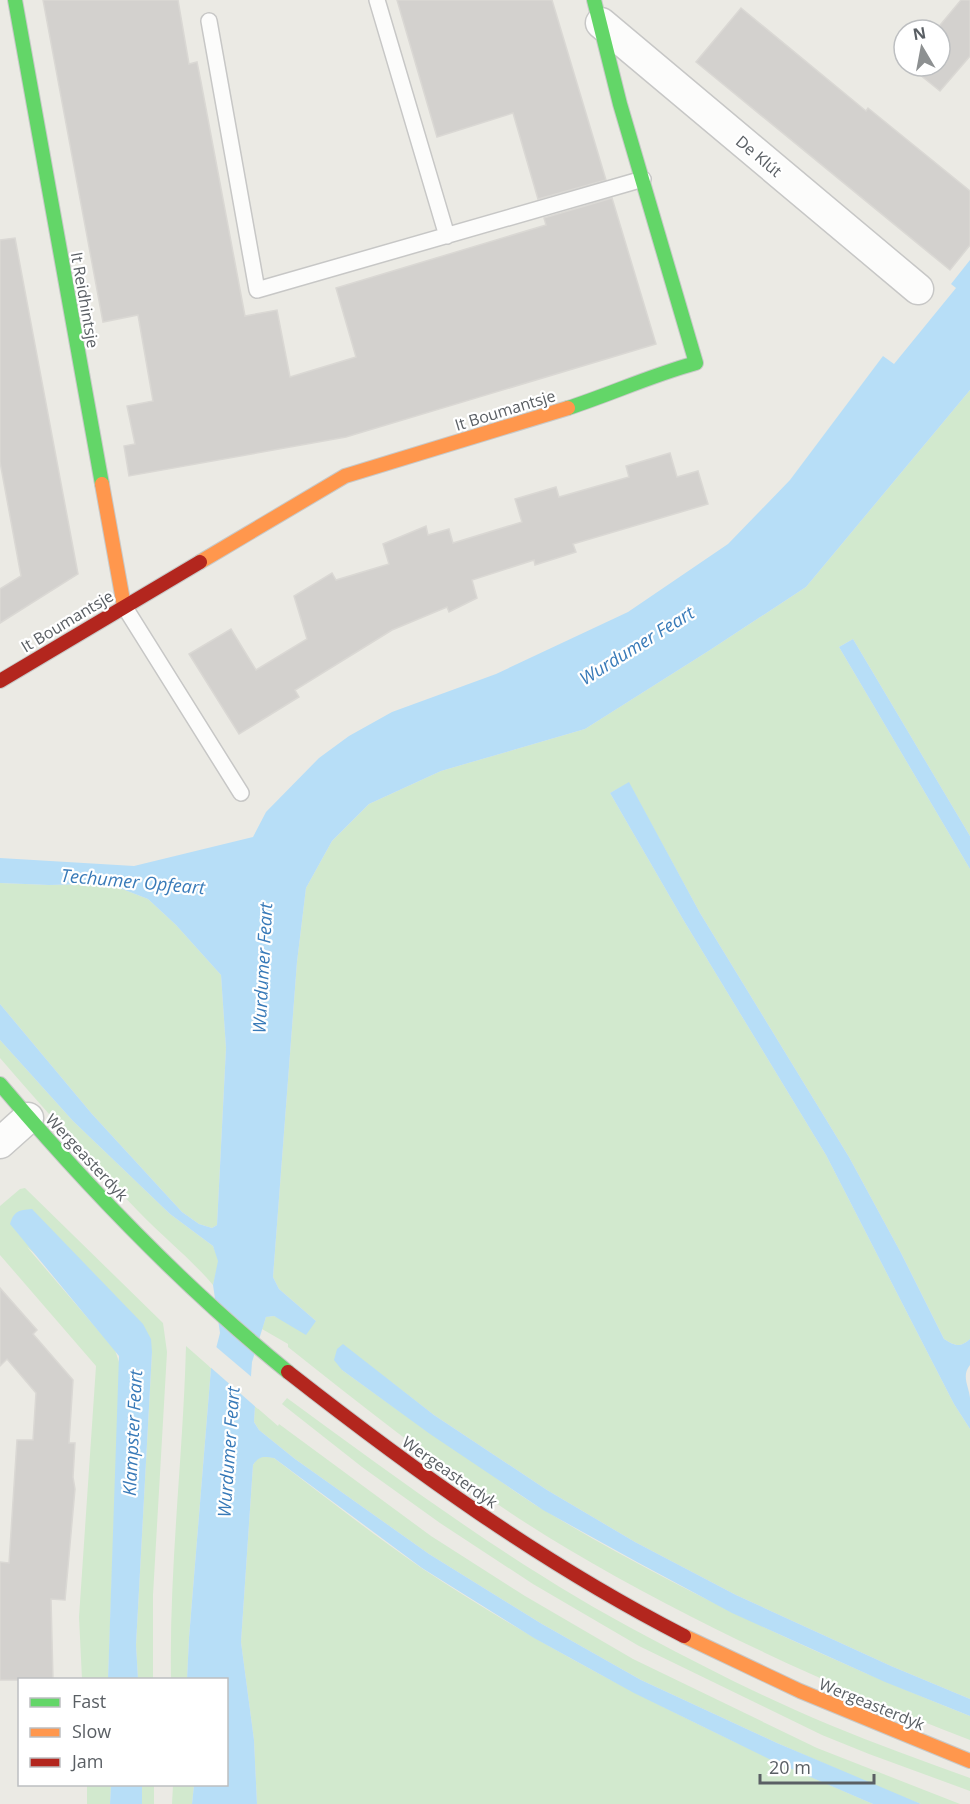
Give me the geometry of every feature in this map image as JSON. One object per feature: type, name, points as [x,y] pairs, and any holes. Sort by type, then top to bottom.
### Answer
[{"type":"street","name":"It Reidhintsje","points":[[15,0],[88,418],[124,606]]},
{"type":"street","name":"It Boumantsje","points":[[0,681],[345,476],[606,396],[663,372],[696,363],[620,104],[597,12]]},
{"type":"street","name":"De Klút","points":[[597,12],[918,289]]},
{"type":"street","name":"Wergeasterdyk","points":[[0,1084],[67,1163],[194,1291],[286,1369],[401,1459],[462,1502],[549,1560],[635,1610],[713,1651],[881,1728],[970,1761]]},
{"type":"street","points":[[0,1143],[28,1118]]},
{"type":"lane","points":[[377,0],[447,236]]},
{"type":"lane","points":[[208,21],[257,290],[643,179]]},
{"type":"lane","points":[[124,606],[241,793]]},
{"type":"green space","points":[[970,390],[970,836],[853,639],[839,647],[970,869],[970,1339],[963,1344],[957,1345],[944,1339],[849,1157],[700,913],[629,783],[610,793],[684,921],[826,1155],[954,1404],[970,1429],[970,1699],[891,1666],[736,1595],[635,1542],[547,1490],[434,1415],[343,1345],[342,1370],[523,1497],[647,1569],[807,1647],[970,1716],[970,1740],[765,1653],[616,1577],[495,1503],[356,1401],[288,1347],[288,1344],[262,1329],[266,1317],[316,1321],[279,1289],[273,1277],[297,962],[306,888],[332,841],[369,804],[441,771],[585,729],[806,587]]},
{"type":"green space","points":[[0,883],[88,884],[117,887],[148,899],[176,925],[221,975],[226,1048],[217,1225],[212,1228],[199,1224],[182,1212],[92,1114],[0,1004]]},
{"type":"green space","points":[[0,1040],[73,1121],[170,1214],[213,1246],[219,1261],[213,1285],[147,1221],[0,1058]]},
{"type":"green space","points":[[25,1188],[163,1323],[167,1352],[153,1595],[153,1678],[138,1678],[136,1645],[152,1352],[27,1247],[115,1350],[120,1365],[108,1678],[82,1678],[79,1617],[96,1366],[0,1255],[0,1206],[20,1189]]},
{"type":"green space","points":[[186,1346],[211,1368],[187,1678],[171,1678],[172,1596]]},
{"type":"green space","points":[[287,1398],[462,1524],[599,1610],[691,1660],[783,1705],[865,1739],[970,1778],[970,1791],[822,1735],[639,1646],[533,1584],[440,1523],[362,1467],[282,1404]]},
{"type":"green space","points":[[255,1406],[278,1426],[279,1424],[431,1536],[525,1596],[633,1659],[817,1748],[960,1804],[921,1804],[897,1795],[641,1680],[542,1624],[429,1554],[295,1459],[259,1430],[254,1422]]},
{"type":"green space","points":[[258,1457],[274,1458],[423,1569],[531,1636],[700,1725],[873,1804],[257,1804],[254,1740],[241,1642],[253,1465]]},
{"type":"green space","points":[[87,1786],[111,1786],[110,1804],[87,1804]]},
{"type":"green space","points":[[142,1786],[154,1786],[154,1804],[142,1804]]},
{"type":"green space","points":[[173,1786],[194,1786],[192,1804],[172,1804]]},
{"type":"water","points":[[970,260],[970,390],[806,587],[585,729],[441,771],[369,804],[332,841],[306,888],[297,962],[273,1277],[279,1289],[316,1321],[306,1335],[274,1316],[266,1317],[252,1362],[251,1376],[255,1406],[254,1422],[259,1430],[295,1459],[429,1554],[542,1624],[641,1680],[777,1743],[921,1804],[873,1804],[771,1760],[634,1693],[534,1638],[422,1568],[274,1458],[264,1457],[259,1458],[253,1465],[241,1642],[254,1740],[257,1804],[192,1804],[194,1786],[228,1786],[228,1678],[187,1678],[211,1368],[220,1333],[213,1285],[218,1261],[213,1246],[170,1214],[73,1121],[0,1040],[0,1004],[92,1114],[182,1212],[199,1224],[212,1228],[217,1225],[226,1048],[221,975],[176,925],[148,899],[117,887],[88,884],[0,883],[0,858],[134,866],[253,837],[266,812],[319,758],[349,736],[392,712],[496,674],[628,612],[728,544],[790,480],[883,356],[894,364],[956,288],[951,284]]},
{"type":"water","points":[[853,639],[970,836],[970,869],[839,647]]},
{"type":"water","points":[[629,782],[700,913],[849,1157],[944,1339],[957,1345],[970,1339],[970,1365],[966,1377],[970,1398],[970,1429],[954,1404],[826,1155],[684,921],[610,793]]},
{"type":"water","name":"Klampster Feart","points":[[32,1209],[143,1324],[151,1339],[136,1645],[138,1678],[108,1678],[119,1356],[10,1224],[13,1216],[24,1210]]},
{"type":"water","points":[[343,1344],[434,1415],[547,1490],[635,1542],[736,1595],[891,1666],[970,1699],[970,1716],[885,1682],[732,1613],[543,1510],[430,1434],[342,1370],[334,1360],[337,1349]]},
{"type":"water","points":[[111,1786],[142,1786],[142,1804],[110,1804]]},
{"type":"pier","points":[[215,1346],[254,1379],[258,1409],[209,1366]]},
{"type":"building","points":[[43,0],[178,0],[189,64],[197,62],[245,316],[277,310],[290,377],[356,357],[336,288],[546,225],[544,218],[612,198],[656,344],[346,437],[129,476],[124,446],[135,444],[127,406],[153,401],[138,315],[103,322]]},
{"type":"building","points":[[397,0],[552,0],[606,180],[538,199],[513,113],[437,137]]},
{"type":"building","points":[[961,0],[970,0],[970,56],[952,77],[952,18],[946,18]]},
{"type":"building","points":[[741,8],[866,111],[868,108],[970,191],[970,245],[950,270],[696,62]]},
{"type":"building","points":[[924,78],[951,78],[940,91]]},
{"type":"building","points":[[15,238],[78,574],[0,623],[0,589],[21,576],[0,462],[0,240]]},
{"type":"building","points":[[670,453],[677,477],[698,471],[708,504],[573,544],[576,552],[535,565],[534,560],[472,580],[477,598],[449,612],[447,607],[392,630],[295,690],[299,697],[239,734],[189,654],[231,629],[256,670],[307,639],[294,596],[332,573],[336,580],[389,564],[383,544],[426,526],[428,535],[449,529],[453,543],[522,522],[515,499],[556,487],[559,497],[629,477],[626,466]]},
{"type":"building","points":[[0,1288],[37,1330],[33,1334],[73,1380],[69,1443],[75,1443],[73,1477],[75,1489],[65,1600],[51,1599],[53,1678],[0,1680],[0,1562],[9,1563],[17,1440],[33,1440],[36,1393],[7,1359],[0,1366]]},
{"type":"traffic: fast","points":[[15,0],[102,484]]},
{"type":"traffic: fast","points":[[568,408],[696,363],[620,104],[594,0]]},
{"type":"traffic: fast","points":[[0,1084],[67,1161],[137,1235],[173,1271],[288,1372]]},
{"type":"traffic: slow","points":[[200,562],[345,476],[568,408]]},
{"type":"traffic: slow","points":[[102,484],[124,606]]},
{"type":"traffic: slow","points":[[684,1636],[800,1691],[970,1761]]},
{"type":"traffic: jam","points":[[0,681],[200,562]]},
{"type":"traffic: jam","points":[[288,1372],[431,1479],[529,1546],[631,1608],[684,1636]]},
{"type":"water label","name":"Wurdumer Feart","points":[[637,646]]},
{"type":"water label","name":"Techumer Opfeart","points":[[133,882]]},
{"type":"water label","name":"Wurdumer Feart","points":[[263,968]]},
{"type":"water label","name":"Wurdumer Feart","points":[[229,1452]]}]
